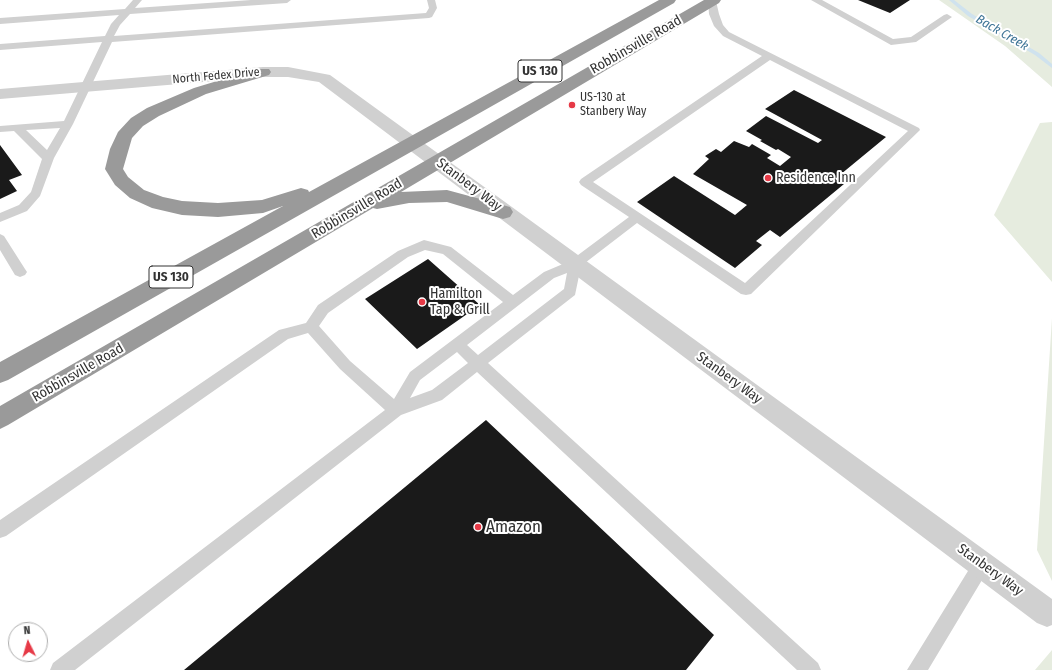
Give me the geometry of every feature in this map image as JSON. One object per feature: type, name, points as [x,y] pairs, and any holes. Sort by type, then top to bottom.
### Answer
[{"type":"highway","name":"Robbinsville Road","points":[[0,373],[669,0]]},
{"type":"highway","name":"Robbinsville Road","points":[[0,418],[437,161],[713,1]]},
{"type":"highway","points":[[263,72],[200,91],[153,112],[137,122],[124,136],[119,149],[114,168],[121,181],[137,194],[159,203],[182,208],[218,210],[263,206],[342,182]]},
{"type":"highway","points":[[358,208],[409,197],[432,195],[447,196],[503,212]]},
{"type":"street","name":"North Fedex Drive","points":[[0,94],[263,72],[288,72],[324,78],[412,142]]},
{"type":"street","name":"Stanbery Way","points":[[412,142],[503,212],[1047,613]]},
{"type":"lane","points":[[0,218],[23,208],[36,193],[48,158],[68,124],[108,39],[116,24],[138,0]]},
{"type":"lane","points":[[0,21],[287,0]]},
{"type":"lane","points":[[0,48],[429,15],[433,8],[431,0]]},
{"type":"lane","points":[[815,0],[891,42],[913,40],[947,17]]},
{"type":"lane","points":[[713,1],[714,14],[719,26],[726,34],[915,130],[746,290],[636,218],[585,182],[769,56]]},
{"type":"lane","points":[[0,129],[68,124]]},
{"type":"lane","points":[[17,128],[48,158]]},
{"type":"lane","points":[[396,410],[415,376],[549,275],[575,264],[636,218]]},
{"type":"lane","points":[[0,239],[20,272]]},
{"type":"lane","points":[[0,530],[284,334],[311,327],[323,309],[402,254],[424,245],[447,250],[512,302]]},
{"type":"lane","points":[[60,670],[396,410],[437,395],[570,291],[575,264]]},
{"type":"lane","points":[[311,327],[345,364],[396,410]]},
{"type":"lane","points":[[457,344],[811,670]]},
{"type":"lane","points":[[917,670],[982,564]]},
{"type":"shaded area","points":[[939,0],[1052,0],[1052,87],[1005,46]]},
{"type":"shaded area","points":[[1052,122],[1052,282],[994,215],[1040,123]]},
{"type":"shaded area","points":[[1052,318],[1052,581],[1037,550]]},
{"type":"shaded area","points":[[1052,650],[1052,670],[1035,670]]},
{"type":"building","points":[[858,0],[910,0],[890,13]]},
{"type":"building","name":"Residence Inn","points":[[794,90],[886,137],[835,179],[844,184],[780,237],[770,230],[756,241],[762,245],[735,268],[637,202],[674,176],[735,215],[747,205],[693,174],[709,159],[705,156],[716,149],[721,152],[734,141],[749,147],[752,144],[771,155],[767,158],[780,166],[791,157],[760,141],[762,140],[746,131],[766,116],[818,143],[822,140],[765,109]]},
{"type":"building","points":[[0,145],[22,175],[9,180],[17,191],[0,199]]},
{"type":"building","name":"Hamilton Tap & Grill","points":[[428,259],[480,305],[417,349],[365,299]]},
{"type":"building","name":"Amazon","points":[[486,420],[714,635],[686,670],[184,670]]},
{"type":"waterway","name":"Back Creek","points":[[951,0],[970,15],[1037,54],[1052,67]]},
{"type":"place","name":"US-130 at Stanbery Way","points":[[572,105]]},
{"type":"place","name":"Residence Inn","points":[[768,178]]},
{"type":"place","name":"Hamilton Tap & Grill","points":[[422,302]]},
{"type":"place","name":"Amazon","points":[[478,527]]}]
